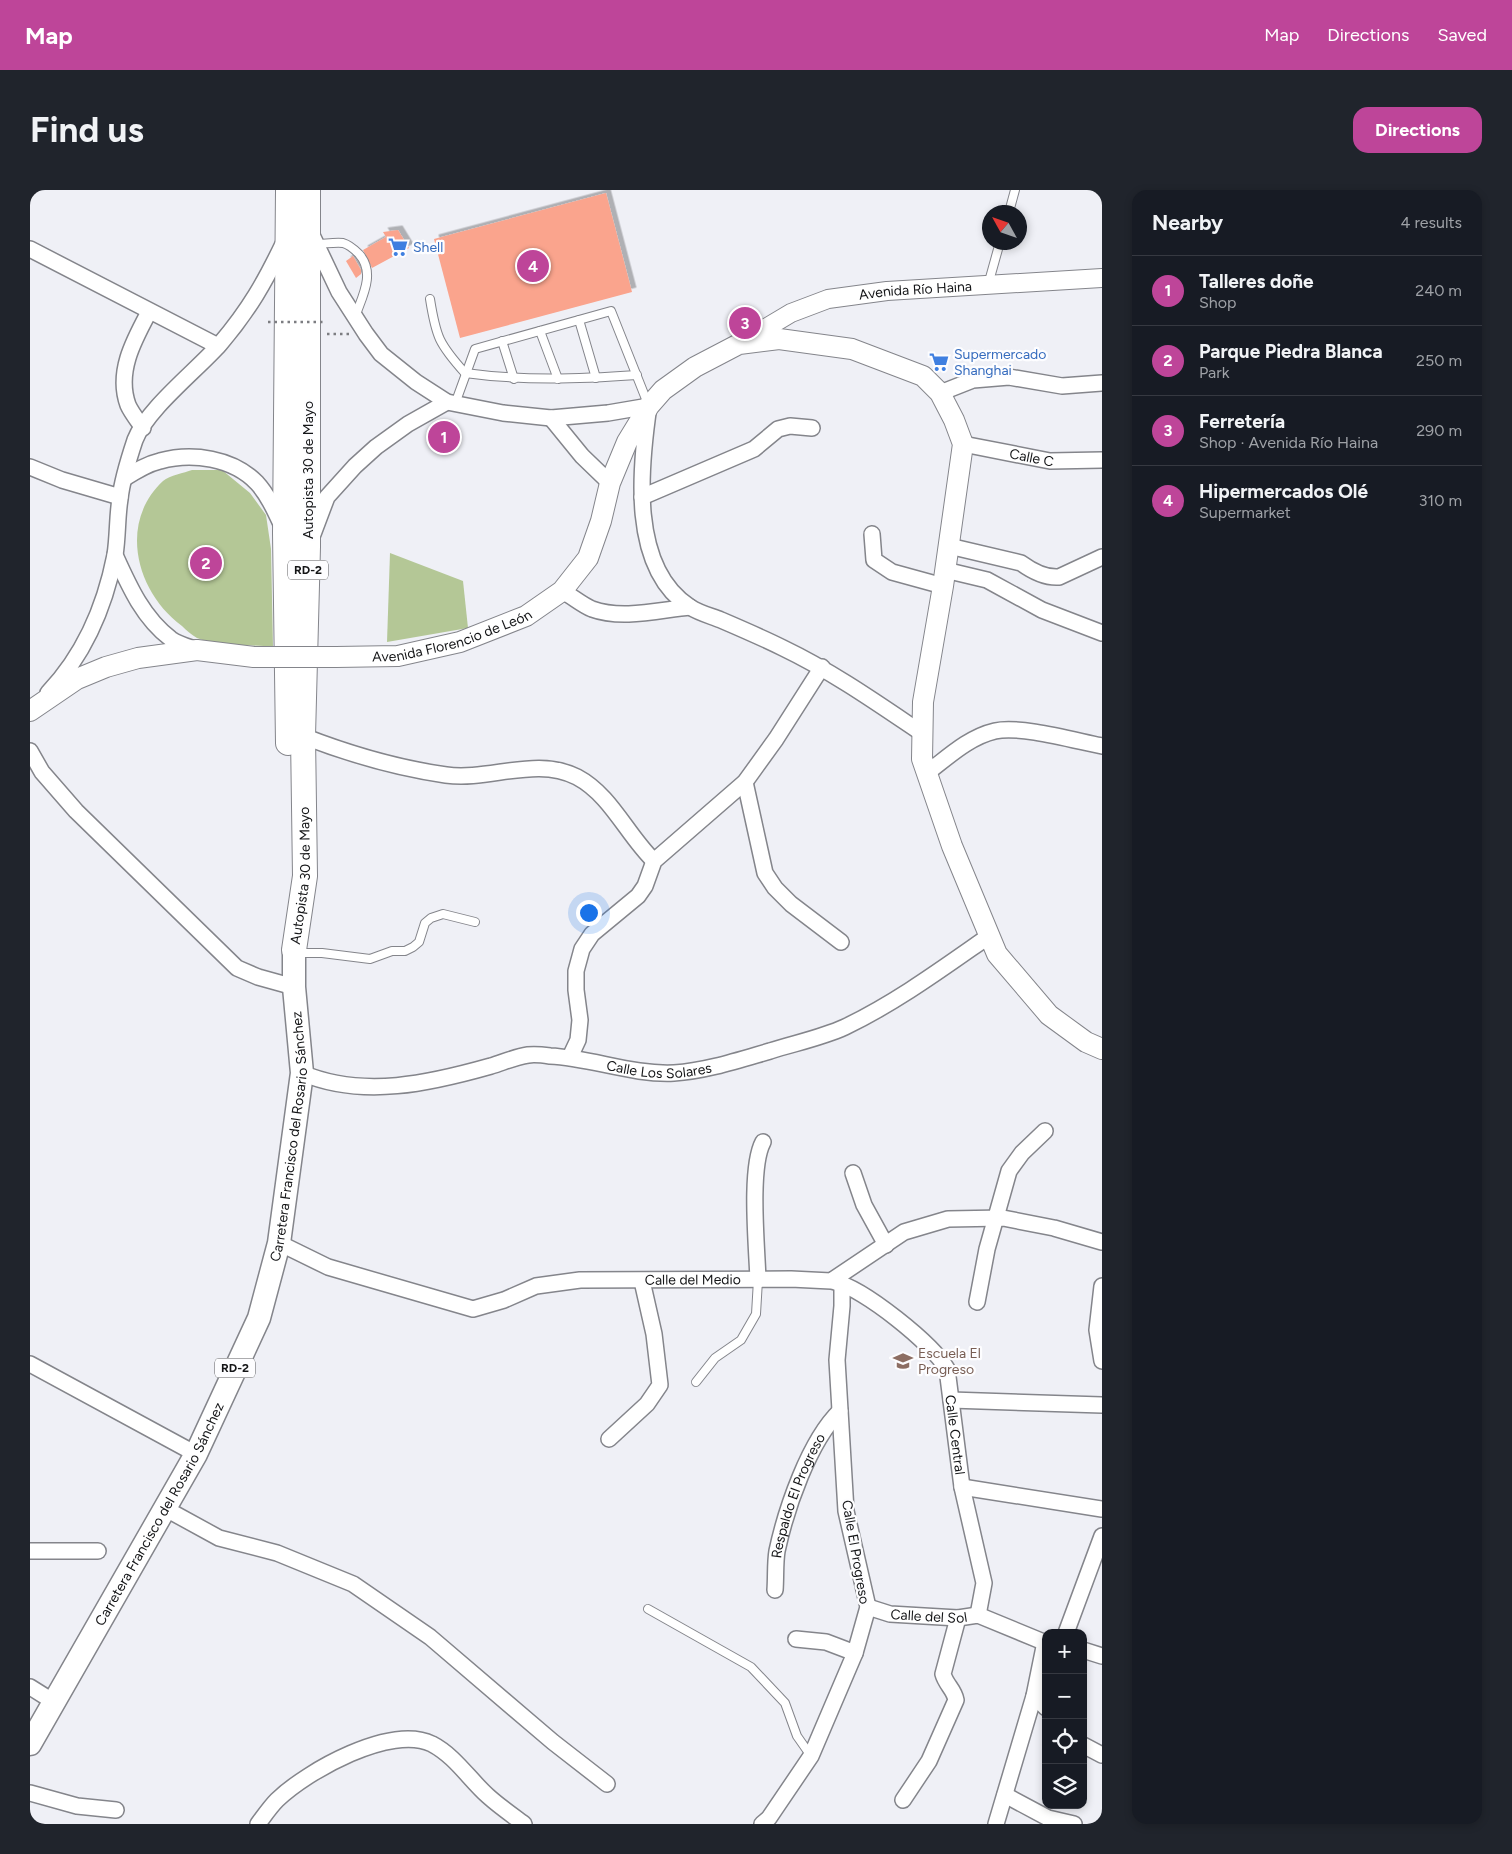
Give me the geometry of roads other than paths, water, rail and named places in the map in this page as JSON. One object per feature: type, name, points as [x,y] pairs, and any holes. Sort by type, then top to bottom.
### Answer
[{"type":"highway","name":"Autopista 30 de Mayo","points":[[288,190],[286,239],[285,533],[290,877],[294,951]]},
{"type":"highway","name":"Autopista 30 de Mayo","points":[[294,951],[306,876],[303,736],[317,328],[308,190]]},
{"type":"main road","points":[[739,344],[779,339],[852,349],[923,376],[940,393],[954,420],[963,444],[944,578],[923,702],[922,759],[952,846],[997,954],[1049,1015],[1086,1042],[1102,1049]]},
{"type":"main road","name":"Avenida Florencio de León","points":[[32,708],[77,679],[106,667],[138,658],[197,650],[254,657],[398,656],[460,642],[526,616],[562,591],[588,558],[601,521],[610,483],[627,442],[649,406],[663,390],[695,367],[739,344]]},
{"type":"main road","name":"Carretera Francisco del Rosario Sánchez","points":[[30,1744],[196,1454],[259,1318],[279,1243],[302,1073],[294,986],[294,951]]},
{"type":"street","points":[[312,235],[339,292],[381,354],[416,382],[451,403],[551,418],[608,413],[649,406],[644,441],[642,497],[648,548],[657,571],[667,586],[690,607],[759,636],[822,667],[922,734]]},
{"type":"street","points":[[32,708],[58,682],[75,658],[94,623],[105,594],[114,555],[120,497],[136,438],[151,416],[218,346],[245,314],[260,292],[286,239]]},
{"type":"street","points":[[30,249],[218,346]]},
{"type":"street","name":"Avenida Río Haina","points":[[739,344],[791,313],[828,299],[887,291],[1102,278]]},
{"type":"street","points":[[143,428],[128,405],[124,377],[131,344],[149,312]]},
{"type":"street","points":[[940,393],[973,380],[1010,377],[1062,386],[1102,383]]},
{"type":"street","points":[[308,547],[327,497],[355,466],[376,447],[408,424],[451,403]]},
{"type":"street","points":[[551,418],[577,450],[610,483]]},
{"type":"street","points":[[642,497],[754,449],[778,429],[790,426],[812,428]]},
{"type":"street","name":"Calle C","points":[[963,444],[1050,461],[1102,460]]},
{"type":"street","points":[[125,478],[160,460],[217,459],[237,467],[256,483],[270,502],[285,533]]},
{"type":"street","points":[[30,467],[62,480],[120,497]]},
{"type":"street","points":[[872,534],[874,560],[892,572],[944,578],[987,580],[1042,610],[1102,633]]},
{"type":"street","points":[[948,546],[1021,563],[1031,570],[1053,578],[1102,557]]},
{"type":"street","points":[[114,555],[136,599],[153,622],[172,640],[197,650]]},
{"type":"street","points":[[562,591],[592,609],[608,612],[631,614],[690,607]]},
{"type":"street","points":[[570,1057],[578,1040],[580,1020],[576,990],[576,971],[582,949],[592,934],[638,896],[645,886],[654,861],[745,782],[776,739],[822,667]]},
{"type":"street","points":[[927,772],[964,745],[979,736],[997,730],[1019,731],[1102,746]]},
{"type":"street","points":[[303,736],[354,755],[446,775],[473,776],[538,767],[576,776],[603,796],[654,861]]},
{"type":"street","points":[[30,751],[42,772],[76,811],[237,968],[258,977],[294,986]]},
{"type":"street","points":[[745,782],[765,873],[775,888],[791,904],[841,942]]},
{"type":"street","name":"Calle Los Solares","points":[[302,1073],[341,1086],[398,1086],[491,1066],[530,1055],[570,1057],[620,1068],[676,1073],[740,1060],[812,1040],[845,1027],[885,1006],[990,936]]},
{"type":"street","points":[[977,1302],[987,1249],[1009,1172],[1022,1153],[1045,1131]]},
{"type":"street","points":[[758,1280],[756,1176],[758,1150],[763,1142]]},
{"type":"street","points":[[853,1173],[864,1205],[886,1245]]},
{"type":"street","points":[[836,1282],[904,1232],[948,1219],[996,1217],[1054,1228],[1102,1242]]},
{"type":"street","name":"Calle del Medio","points":[[279,1243],[328,1267],[473,1309],[504,1300],[536,1286],[580,1280],[836,1282]]},
{"type":"street","points":[[609,1439],[647,1404],[660,1385],[654,1334],[642,1281]]},
{"type":"street","name":"Calle Central","points":[[836,1282],[862,1295],[910,1330],[942,1359],[950,1378],[962,1487],[984,1583],[978,1615]]},
{"type":"street","name":"Calle El Progreso","points":[[762,1824],[769,1818],[811,1756],[855,1653],[868,1606],[846,1512],[837,1360],[842,1306],[836,1282]]},
{"type":"street","points":[[1102,1286],[1097,1330],[1102,1361]]},
{"type":"street","points":[[30,1364],[196,1454]]},
{"type":"street","points":[[951,1400],[1102,1405]]},
{"type":"street","name":"Respaldo El Progreso","points":[[775,1590],[777,1552],[802,1474],[828,1423],[840,1411]]},
{"type":"street","points":[[962,1487],[1102,1510]]},
{"type":"street","points":[[166,1509],[219,1538],[277,1552],[353,1584],[430,1637],[553,1742],[607,1784]]},
{"type":"street","points":[[1067,1629],[1102,1536]]},
{"type":"street","points":[[30,1551],[98,1551]]},
{"type":"street","name":"Calle del Sol","points":[[868,1606],[890,1614],[958,1618],[978,1615],[1042,1642]]},
{"type":"street","points":[[903,1800],[930,1761],[956,1700],[954,1691],[945,1682],[943,1674],[958,1618]]},
{"type":"street","points":[[796,1639],[826,1642],[855,1653]]},
{"type":"street","points":[[1087,1651],[1102,1656]]},
{"type":"street","points":[[996,1824],[1034,1696],[1042,1657]]},
{"type":"street","points":[[30,1687],[54,1702]]},
{"type":"street","points":[[1034,1696],[1042,1704]]},
{"type":"street","points":[[258,1824],[277,1800],[307,1776],[365,1748],[391,1741],[413,1739],[432,1744],[461,1766],[487,1795],[522,1824]]},
{"type":"street","points":[[1087,1747],[1102,1755]]},
{"type":"street","points":[[30,1793],[77,1806],[116,1810]]},
{"type":"street","points":[[1005,1795],[1048,1818],[1074,1824]]},
{"type":"lane","points":[[1011,205],[1015,190]]},
{"type":"lane","points":[[312,235],[344,243],[354,248],[364,259],[368,270],[367,282],[355,317]]},
{"type":"lane","points":[[988,285],[998,250]]},
{"type":"lane","points":[[430,299],[435,330],[440,344],[465,373],[514,379],[596,378],[636,375]]},
{"type":"lane","points":[[451,403],[475,349],[611,311],[649,406]]},
{"type":"lane","points":[[579,320],[596,378]]},
{"type":"lane","points":[[540,330],[558,379]]},
{"type":"lane","points":[[502,341],[514,379]]},
{"type":"lane","points":[[294,951],[370,959],[392,951],[413,947],[419,942],[425,923],[431,918],[443,914],[475,922]]},
{"type":"lane","points":[[696,1382],[715,1358],[742,1340],[756,1314],[758,1280]]},
{"type":"lane","points":[[648,1609],[751,1667],[785,1703],[797,1736],[811,1756]]},
{"type":"place","name":"Shell","points":[[398,247]]},
{"type":"place","name":"Hipermercados Olé","points":[[533,266]]},
{"type":"place","name":"Ferretería","points":[[745,323]]},
{"type":"place","name":"Supermercado Shanghai","points":[[939,362]]},
{"type":"place","name":"Talleres doñe","points":[[444,437]]},
{"type":"place","name":"Parque Piedra Blanca","points":[[206,563]]},
{"type":"place","name":"Escuela El Progreso","points":[[903,1361]]}]
